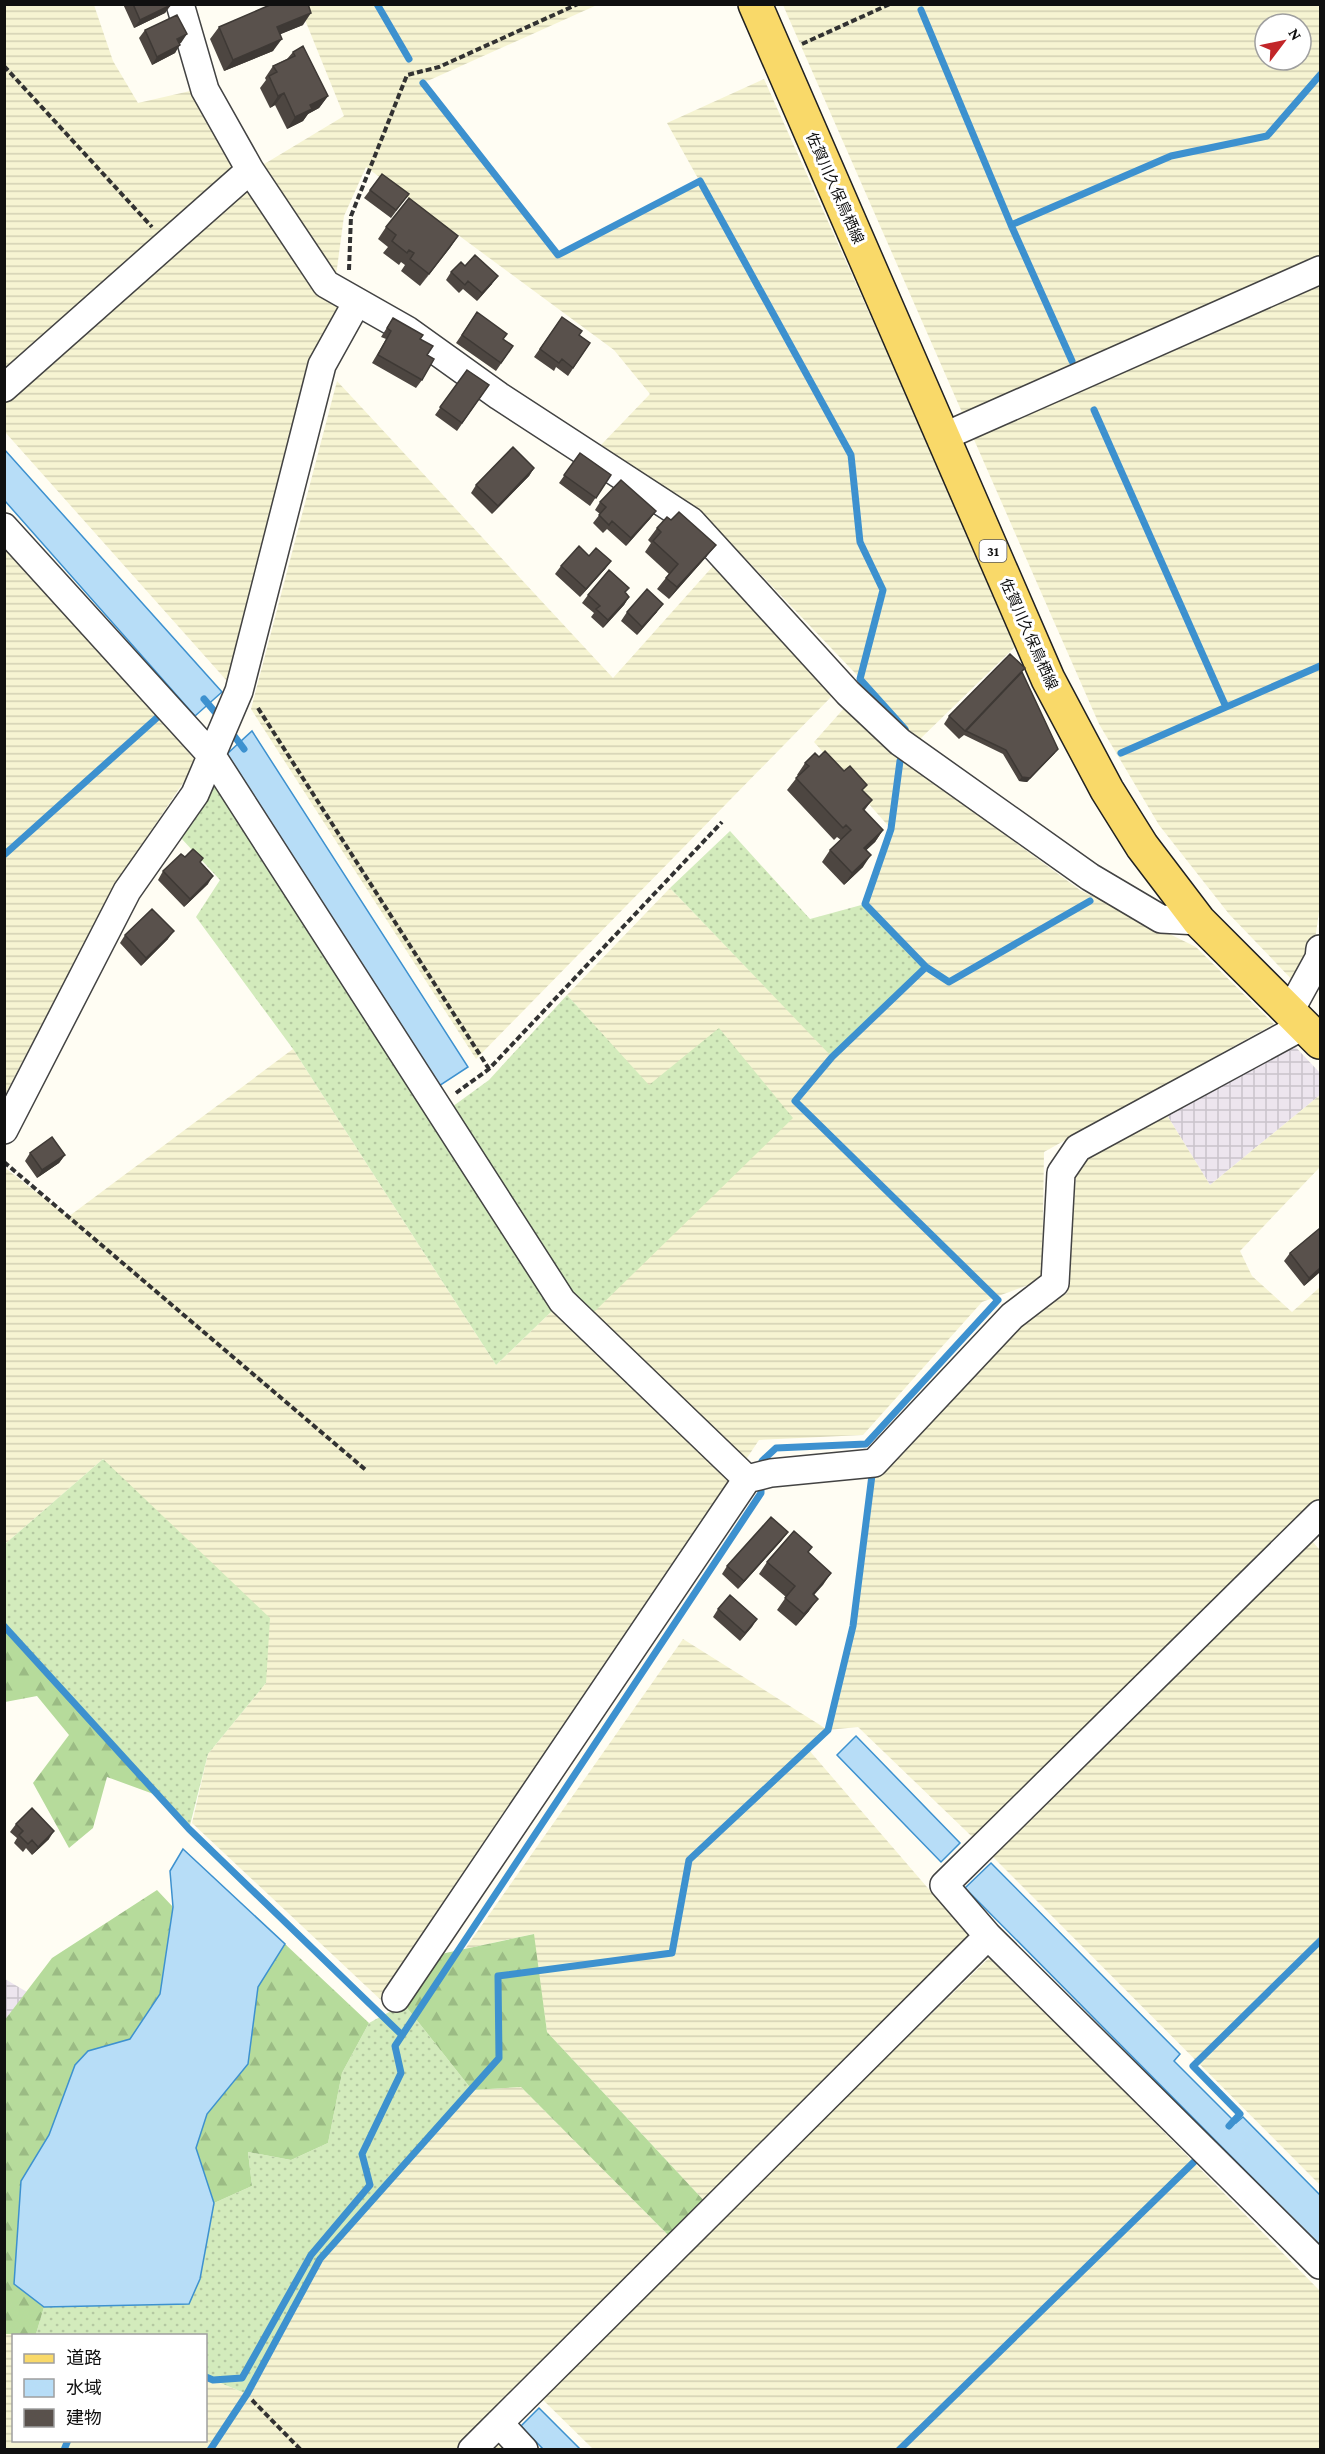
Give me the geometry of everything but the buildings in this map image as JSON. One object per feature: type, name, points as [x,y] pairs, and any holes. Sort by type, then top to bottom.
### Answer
[{"type":"main road","name":"佐賀川久保鳥栖線","points":[[755,4],[1054,690],[1107,790],[1142,846],[1200,921],[1305,1026]]},
{"type":"street","points":[[180,4],[205,90],[250,170],[326,284],[407,330],[499,396],[691,521],[848,693],[900,742],[1090,878],[1161,919],[1200,921]]},
{"type":"street","points":[[4,388],[250,170]]},
{"type":"street","points":[[943,437],[1320,270]]},
{"type":"street","points":[[4,1130],[127,891],[195,794],[226,723],[322,365],[357,302]]},
{"type":"street","points":[[4,527],[226,723],[437,1107],[562,1301],[759,1476]]},
{"type":"street","points":[[396,1998],[759,1476],[874,1462],[1012,1316],[1055,1283],[1061,1173],[1078,1148],[1305,1026],[1320,949]]},
{"type":"street","points":[[1320,1514],[944,1885],[988,1936],[1320,2265]]},
{"type":"street","points":[[472,2450],[988,1936]]},
{"type":"street","points":[[499,2423],[524,2450]]},
{"type":"path","points":[[357,302],[349,281],[351,216],[407,75],[440,67],[578,4]]},
{"type":"path","points":[[777,56],[890,4]]},
{"type":"path","points":[[4,66],[167,244]]},
{"type":"path","points":[[226,723],[256,705],[489,1069]]},
{"type":"path","points":[[437,1107],[489,1069],[722,822]]},
{"type":"path","points":[[4,1162],[367,1471]]},
{"type":"path","points":[[252,2400],[301,2450]]},
{"type":"shaded area","points":[[4,5],[94,5],[113,61],[138,103],[190,91],[311,286],[343,304],[308,366],[227,681],[5,432]]},
{"type":"shaded area","points":[[299,5],[597,5],[423,83],[558,255],[700,182],[667,123],[764,79],[928,444],[1015,647],[919,740],[701,512],[601,445],[650,394],[614,350],[366,167],[344,216],[336,276],[261,166],[344,116]]},
{"type":"shaded area","points":[[783,5],[1320,5],[1320,905],[1312,960],[1298,986],[1229,914],[1159,825],[1099,724]]},
{"type":"shaded area","points":[[337,381],[613,678],[714,565],[833,695],[476,1059],[251,709]]},
{"type":"shaded area","points":[[5,547],[197,762],[114,886],[5,1095]]},
{"type":"shaded area","points":[[846,706],[898,756],[1080,890],[1196,947],[1274,1024],[1044,1152],[1042,1280],[982,1302],[863,1435],[759,1440],[383,2002],[192,1823],[208,1754],[266,1683],[103,1459],[5,1544],[4,1167],[68,1217],[293,1049],[496,1365],[554,1309],[649,1086],[567,995],[670,888],[832,1056],[925,968],[865,904],[891,829],[814,742]]},
{"type":"shaded area","points":[[1290,1041],[1320,1073],[1320,1095],[1210,1185],[1165,1112]]},
{"type":"shaded area","points":[[1320,1095],[1320,1167],[1240,1251],[1252,1276],[1292,1312],[1320,1287],[1320,1530],[1311,1540],[1320,1550],[1320,2185],[990,1854],[858,1727],[828,1730],[853,1626],[872,1475],[1024,1319],[1067,1293],[1077,1165],[1165,1112],[1210,1185]]},
{"type":"shaded area","points":[[683,1639],[828,1730],[808,1749],[970,1937],[708,2205],[547,2032],[533,1934],[465,1949]]},
{"type":"shaded area","points":[[991,1956],[1320,2291],[1320,2449],[593,2449],[539,2396]]},
{"type":"shaded area","points":[[5,1979],[27,1992],[5,2021]]},
{"type":"shaded area","points":[[521,2087],[673,2240],[481,2426],[505,2449],[5,2450],[5,2334],[12,2334],[12,2442],[207,2442],[207,2377],[247,2394],[320,2259],[472,2090]]},
{"type":"green space","points":[[215,783],[434,1120],[489,1080],[567,995],[649,1085],[719,1028],[793,1118],[595,1311],[554,1309],[496,1365],[293,1049],[196,917],[220,880],[181,838]]},
{"type":"green space","points":[[730,831],[810,919],[865,904],[926,967],[832,1057],[670,888]]},
{"type":"green space","points":[[103,1459],[270,1618],[266,1683],[208,1754],[189,1829],[5,1626],[5,1544]]},
{"type":"green space","points":[[5,1626],[159,1796],[107,1777],[93,1828],[69,1848],[33,1783],[69,1735],[37,1696],[5,1702]]},
{"type":"green space","points":[[157,1890],[173,1907],[160,1994],[130,2039],[88,2051],[75,2065],[49,2135],[21,2181],[14,2284],[44,2307],[36,2334],[5,2334],[4,2021],[52,1958]]},
{"type":"green space","points":[[534,1934],[547,2032],[708,2205],[673,2240],[521,2087],[472,2090],[404,2004],[441,1954]]},
{"type":"green space","points":[[285,1944],[369,2023],[342,2073],[328,2143],[291,2160],[248,2152],[252,2186],[214,2203],[196,2148],[207,2114],[248,2064],[258,1987]]},
{"type":"green space","points":[[404,2004],[472,2090],[320,2259],[247,2394],[207,2377],[207,2334],[36,2334],[44,2307],[122,2305],[200,2279],[214,2203],[252,2186],[248,2152],[291,2160],[328,2143],[342,2073],[369,2023]]},
{"type":"water","points":[[4,449],[222,692],[195,716],[5,501]]},
{"type":"water","points":[[252,731],[468,1067],[439,1086],[227,754]]},
{"type":"water","points":[[856,1736],[960,1843],[941,1862],[837,1755]]},
{"type":"water","points":[[183,1849],[285,1944],[258,1987],[248,2064],[207,2114],[196,2148],[214,2203],[200,2279],[189,2304],[44,2307],[14,2284],[21,2181],[49,2135],[75,2065],[88,2051],[130,2039],[160,1994],[173,1907],[170,1871]]},
{"type":"water","points":[[991,1863],[1180,2054],[1174,2061],[1236,2123],[1243,2117],[1320,2195],[1320,2246],[965,1888]]},
{"type":"water","points":[[539,2408],[580,2449],[543,2449],[521,2426]]},
{"type":"waterway","points":[[377,4],[409,59]]},
{"type":"waterway","points":[[921,10],[1011,225],[1072,361]]},
{"type":"waterway","points":[[1011,225],[1171,156],[1267,136],[1320,75]]},
{"type":"waterway","points":[[423,83],[558,255],[700,181],[851,455],[860,542],[883,590],[860,679],[905,729]]},
{"type":"waterway","points":[[1094,410],[1226,707]]},
{"type":"waterway","points":[[1121,753],[1320,666]]},
{"type":"waterway","points":[[204,699],[220,718]]},
{"type":"waterway","points":[[4,855],[160,715],[4,855]]},
{"type":"waterway","points":[[229,729],[244,749]]},
{"type":"waterway","points":[[900,761],[891,829],[865,904],[926,967]]},
{"type":"waterway","points":[[762,1471],[762,1461],[776,1448],[866,1444],[998,1300],[795,1101],[832,1057],[926,967],[949,982],[1090,901]]},
{"type":"waterway","points":[[210,2450],[247,2394],[320,2259],[499,2058],[498,1976],[672,1953],[689,1860],[828,1730],[853,1626],[872,1475]]},
{"type":"waterway","points":[[207,2377],[213,2380],[242,2378],[311,2255],[370,2185],[362,2154],[401,2073],[395,2046],[761,1493],[761,1482]]},
{"type":"waterway","points":[[4,1626],[189,1829],[402,2035]]},
{"type":"waterway","points":[[1229,2126],[1240,2114],[1193,2066],[1320,1941]]},
{"type":"waterway","points":[[899,2450],[1200,2156]]},
{"type":"waterway","points":[[64,2450],[67,2442]]}]
